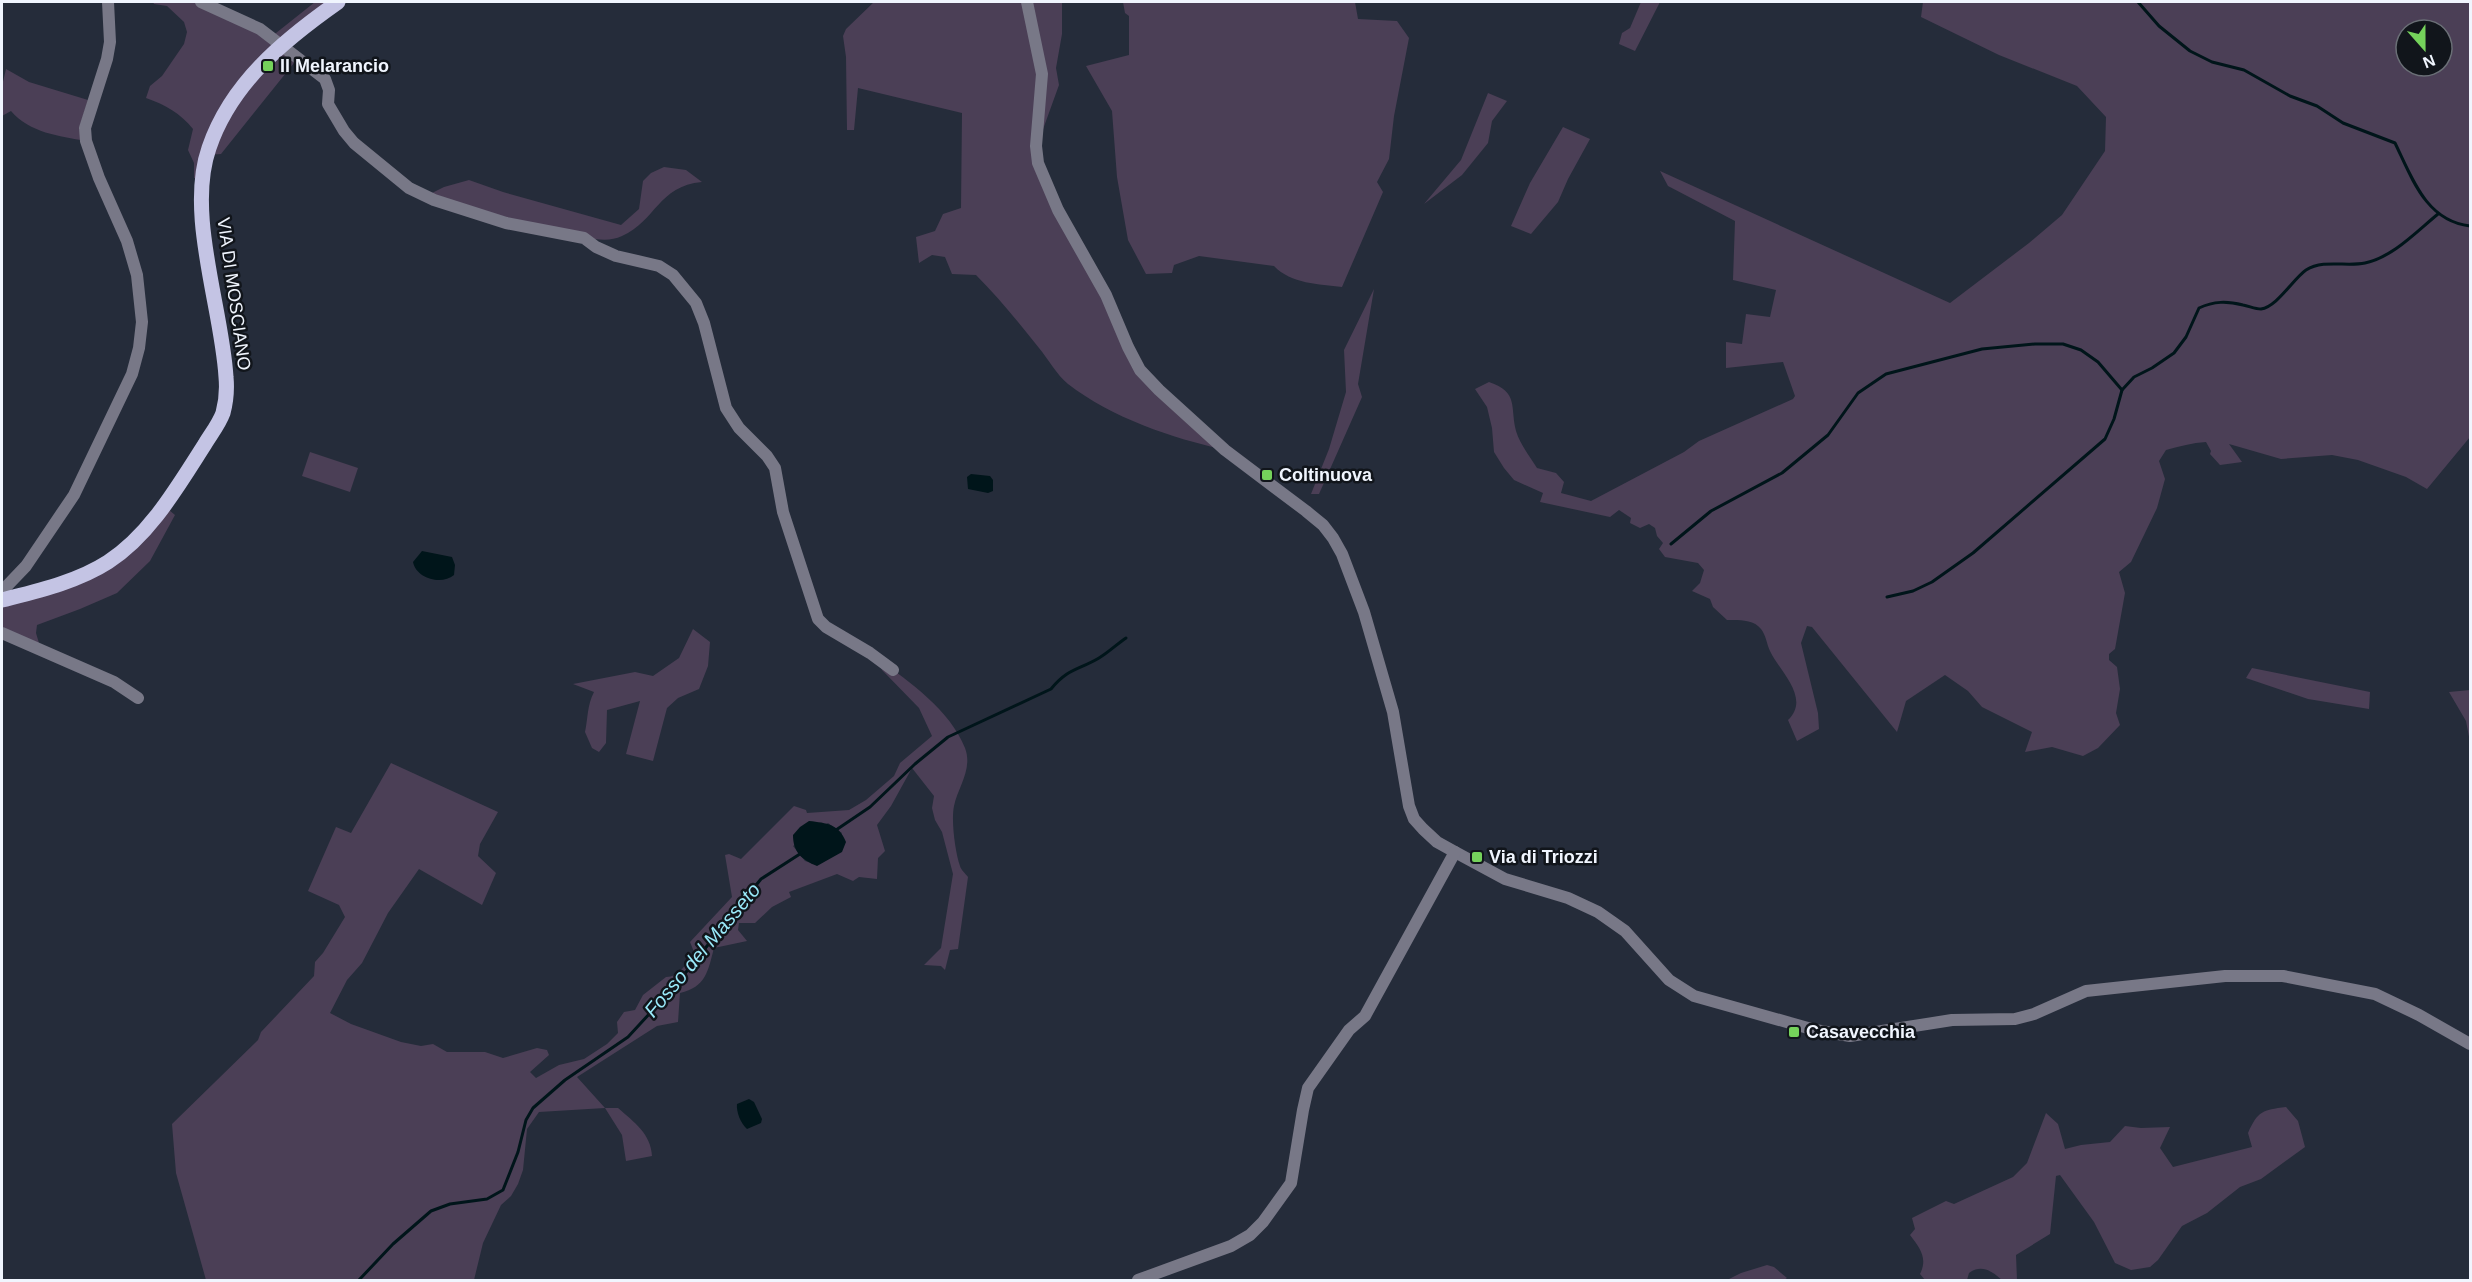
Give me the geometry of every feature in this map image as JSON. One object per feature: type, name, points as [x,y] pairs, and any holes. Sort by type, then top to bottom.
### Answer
[{"type":"main road","name":"VIA DI MOSCIANO","points":[[2,600],[70,580],[107,563],[129,546],[163,505],[216,427],[225,405],[227,378],[203,223],[204,170],[208,149],[224,111],[249,79],[281,45],[338,2]]},
{"type":"street","points":[[2,591],[26,566],[74,495],[132,374],[139,348],[142,322],[137,275],[127,241],[99,178],[86,141],[85,128],[109,51],[108,2]]},
{"type":"street","points":[[201,2],[260,29],[325,78],[329,90],[328,104],[354,143],[409,188],[434,200],[506,223],[584,238],[596,247],[616,256],[659,266],[674,275],[696,303],[704,323],[726,408],[739,428],[767,456],[775,468],[783,512],[818,619],[826,627],[870,653],[893,670]]},
{"type":"street","points":[[1027,2],[1041,74],[1036,146],[1038,163],[1058,210],[1106,296],[1140,370],[1225,450],[1323,525],[1334,538],[1364,612],[1393,712],[1406,791],[1412,812],[1423,829],[1437,842],[1505,879],[1568,898],[1598,912],[1625,931],[1669,980],[1694,996],[1815,1030],[1850,1036],[1952,1020],[2015,1019],[2034,1014],[2086,991],[2225,976],[2283,976],[2375,994],[2419,1015],[2470,1044]]},
{"type":"street","points":[[2,633],[114,682],[138,698]]},
{"type":"street","points":[[1138,1281],[1232,1246],[1250,1235],[1274,1209],[1291,1183],[1302,1110],[1308,1088],[1349,1030],[1365,1016],[1455,852]]},
{"type":"shaded area","points":[[153,2],[201,2],[271,37],[315,2],[338,2],[282,45],[298,58],[221,154],[207,155],[203,180],[194,178],[194,163],[188,150],[193,129],[172,110],[146,98],[150,86],[162,76],[184,44],[187,32],[184,22],[167,6]]},
{"type":"shaded area","points":[[874,2],[1062,2],[1062,34],[1056,68],[1059,85],[1037,146],[1038,163],[1140,370],[1225,450],[1143,425],[1085,396],[1060,376],[1016,320],[976,275],[952,274],[945,257],[932,255],[919,263],[916,237],[935,231],[943,214],[961,208],[962,113],[858,88],[854,130],[847,130],[846,57],[843,36],[846,29]]},
{"type":"shaded area","points":[[1123,2],[1355,2],[1358,19],[1397,21],[1409,38],[1394,116],[1389,159],[1377,182],[1383,192],[1342,287],[1297,280],[1274,266],[1199,256],[1174,265],[1172,273],[1146,274],[1128,240],[1117,177],[1112,111],[1086,66],[1129,55],[1129,16],[1125,13]]},
{"type":"shaded area","points":[[1641,2],[1660,2],[1635,51],[1619,44],[1622,33],[1630,28]]},
{"type":"shaded area","points":[[1923,2],[2470,2],[2470,437],[2427,489],[2406,477],[2358,460],[2332,455],[2281,459],[2229,444],[2242,462],[2220,465],[2210,454],[2211,451],[2206,442],[2166,450],[2159,461],[2165,479],[2157,508],[2131,562],[2119,572],[2125,593],[2115,649],[2109,654],[2109,660],[2117,667],[2120,689],[2116,713],[2120,725],[2098,748],[2083,756],[2052,747],[2025,752],[2032,732],[1982,707],[1968,691],[1945,675],[1906,701],[1897,732],[1812,627],[1807,626],[1801,643],[1818,713],[1819,729],[1797,741],[1788,720],[1794,712],[1795,694],[1770,651],[1761,629],[1750,622],[1727,620],[1713,607],[1710,599],[1692,591],[1700,583],[1704,570],[1698,563],[1665,557],[1659,549],[1663,543],[1657,536],[1655,528],[1649,524],[1640,528],[1630,523],[1631,518],[1619,510],[1610,517],[1540,502],[1543,493],[1514,480],[1494,452],[1487,407],[1475,389],[1489,382],[1505,390],[1512,401],[1518,436],[1537,468],[1556,473],[1564,482],[1561,493],[1591,501],[1684,452],[1699,441],[1793,399],[1795,396],[1783,362],[1726,368],[1726,342],[1742,344],[1746,314],[1770,317],[1776,290],[1733,280],[1735,221],[1668,186],[1660,171],[1950,303],[2062,215],[2105,151],[2106,117],[2077,86],[1999,55],[1921,17]]},
{"type":"shaded area","points":[[6,69],[29,82],[88,100],[79,129],[86,141],[36,129],[11,111],[2,116],[2,86]]},
{"type":"shaded area","points":[[1488,93],[1507,101],[1492,121],[1488,143],[1462,175],[1424,204],[1461,160]]},
{"type":"shaded area","points":[[1563,127],[1590,139],[1558,202],[1531,234],[1511,226],[1530,183]]},
{"type":"shaded area","points":[[664,167],[686,170],[702,182],[676,190],[633,230],[613,239],[584,238],[426,196],[444,187],[469,180],[503,192],[621,225],[639,209],[643,181],[651,173]]},
{"type":"shaded area","points":[[1374,289],[1358,384],[1362,397],[1319,494],[1311,494],[1329,449],[1346,392],[1344,350]]},
{"type":"shaded area","points":[[310,452],[358,468],[350,492],[302,476]]},
{"type":"shaded area","points":[[971,474],[990,476],[993,480],[993,491],[988,493],[968,489],[967,477]]},
{"type":"shaded area","points":[[163,505],[175,515],[150,561],[117,593],[37,625],[36,633],[41,650],[2,633],[2,600],[107,563]]},
{"type":"shaded area","points":[[422,551],[452,557],[455,565],[454,575],[443,580],[424,576],[415,568],[413,562]]},
{"type":"shaded area","points":[[693,629],[710,642],[708,666],[699,689],[678,698],[667,708],[653,761],[626,754],[640,701],[607,710],[606,743],[599,752],[592,748],[585,732],[594,692],[573,684],[635,672],[653,676],[679,658]]},
{"type":"shaded area","points":[[878,659],[928,698],[950,721],[967,756],[966,771],[954,806],[953,819],[958,860],[961,869],[968,877],[958,949],[950,950],[945,970],[941,966],[924,965],[941,948],[953,874],[942,832],[935,820],[932,808],[934,796],[912,768],[891,806],[877,825],[885,851],[878,858],[877,879],[859,877],[853,881],[837,874],[789,892],[791,897],[772,907],[755,923],[739,923],[738,930],[747,941],[714,948],[701,982],[680,993],[678,1022],[657,1026],[577,1077],[605,1108],[539,1112],[527,1129],[523,1170],[518,1184],[511,1196],[501,1205],[483,1243],[474,1280],[206,1280],[176,1173],[172,1124],[258,1040],[261,1032],[314,976],[315,962],[345,917],[339,905],[308,891],[336,827],[351,833],[391,763],[498,812],[480,844],[478,856],[496,873],[482,905],[419,869],[388,913],[362,963],[347,980],[330,1013],[351,1024],[401,1042],[421,1046],[433,1044],[447,1052],[485,1052],[503,1058],[537,1048],[547,1050],[549,1055],[530,1072],[536,1078],[559,1065],[584,1059],[607,1044],[618,1033],[617,1022],[624,1012],[635,1010],[643,995],[666,977],[675,975],[682,969],[694,952],[690,942],[732,897],[725,855],[729,854],[741,859],[794,806],[806,810],[807,813],[849,810],[866,800],[894,776],[900,763],[932,736],[919,708],[882,670]],"holes":[[[828,823],[842,833],[817,865],[805,861],[793,846]]]},
{"type":"shaded area","points":[[2252,668],[2370,692],[2369,709],[2308,699],[2246,678]]},
{"type":"shaded area","points":[[2470,690],[2470,742],[2466,721],[2449,692]]},
{"type":"shaded area","points":[[809,821],[836,828],[846,842],[842,852],[817,866],[799,855],[793,841],[793,835]]},
{"type":"shaded area","points":[[749,1099],[754,1102],[762,1119],[761,1123],[747,1129],[739,1118],[737,1104]]},
{"type":"shaded area","points":[[2286,1107],[2298,1121],[2305,1147],[2261,1179],[2240,1187],[2207,1213],[2182,1226],[2158,1260],[2150,1267],[2131,1270],[2115,1263],[2094,1222],[2060,1175],[2056,1176],[2050,1234],[2016,1255],[2017,1280],[2002,1280],[1990,1271],[1982,1269],[1973,1270],[1969,1273],[1967,1280],[1925,1280],[1920,1274],[1923,1258],[1920,1249],[1910,1235],[1915,1229],[1912,1218],[1946,1201],[1954,1204],[2013,1177],[2027,1163],[2046,1113],[2058,1124],[2065,1149],[2110,1142],[2125,1126],[2170,1127],[2160,1148],[2173,1167],[2252,1147],[2248,1133],[2258,1116],[2271,1109]]},
{"type":"shaded area","points":[[605,1108],[618,1108],[636,1124],[649,1141],[652,1156],[626,1161],[622,1135]]},
{"type":"shaded area","points":[[1767,1265],[1774,1267],[1787,1278],[1784,1280],[1727,1280],[1741,1273]]},
{"type":"waterway","points":[[2138,2],[2159,26],[2190,51],[2212,62],[2244,70],[2290,96],[2317,106],[2343,123],[2395,143],[2422,196],[2431,207],[2442,216],[2470,226]]},
{"type":"waterway","points":[[1887,597],[1913,591],[1932,582],[1973,553],[2105,439],[2114,419],[2122,390],[2134,377],[2174,353],[2186,337],[2199,308],[2221,302],[2259,309],[2267,307],[2306,270],[2320,265],[2358,264],[2375,260],[2395,250],[2438,214]]},
{"type":"waterway","points":[[1671,544],[1711,511],[1782,473],[1828,435],[1858,393],[1886,374],[1982,349],[2063,344],[2081,350],[2098,362],[2122,390]]},
{"type":"waterway","name":"Fosso del Masseto","points":[[836,830],[870,807],[915,764],[948,737],[1051,689],[1068,673],[1099,658],[1126,638]]},
{"type":"waterway","name":"Fosso del Masseto","points":[[359,1280],[393,1244],[431,1211],[450,1204],[487,1199],[503,1190],[518,1152],[526,1120],[533,1108],[565,1080],[628,1037],[674,987],[761,879],[803,852]]},
{"type":"place","name":"Il Melarancio","points":[[268,66]]},
{"type":"place","name":"Coltinuova","points":[[1267,475]]},
{"type":"place","name":"Via di Triozzi","points":[[1477,857]]},
{"type":"place","name":"Casavecchia","points":[[1794,1032]]}]
